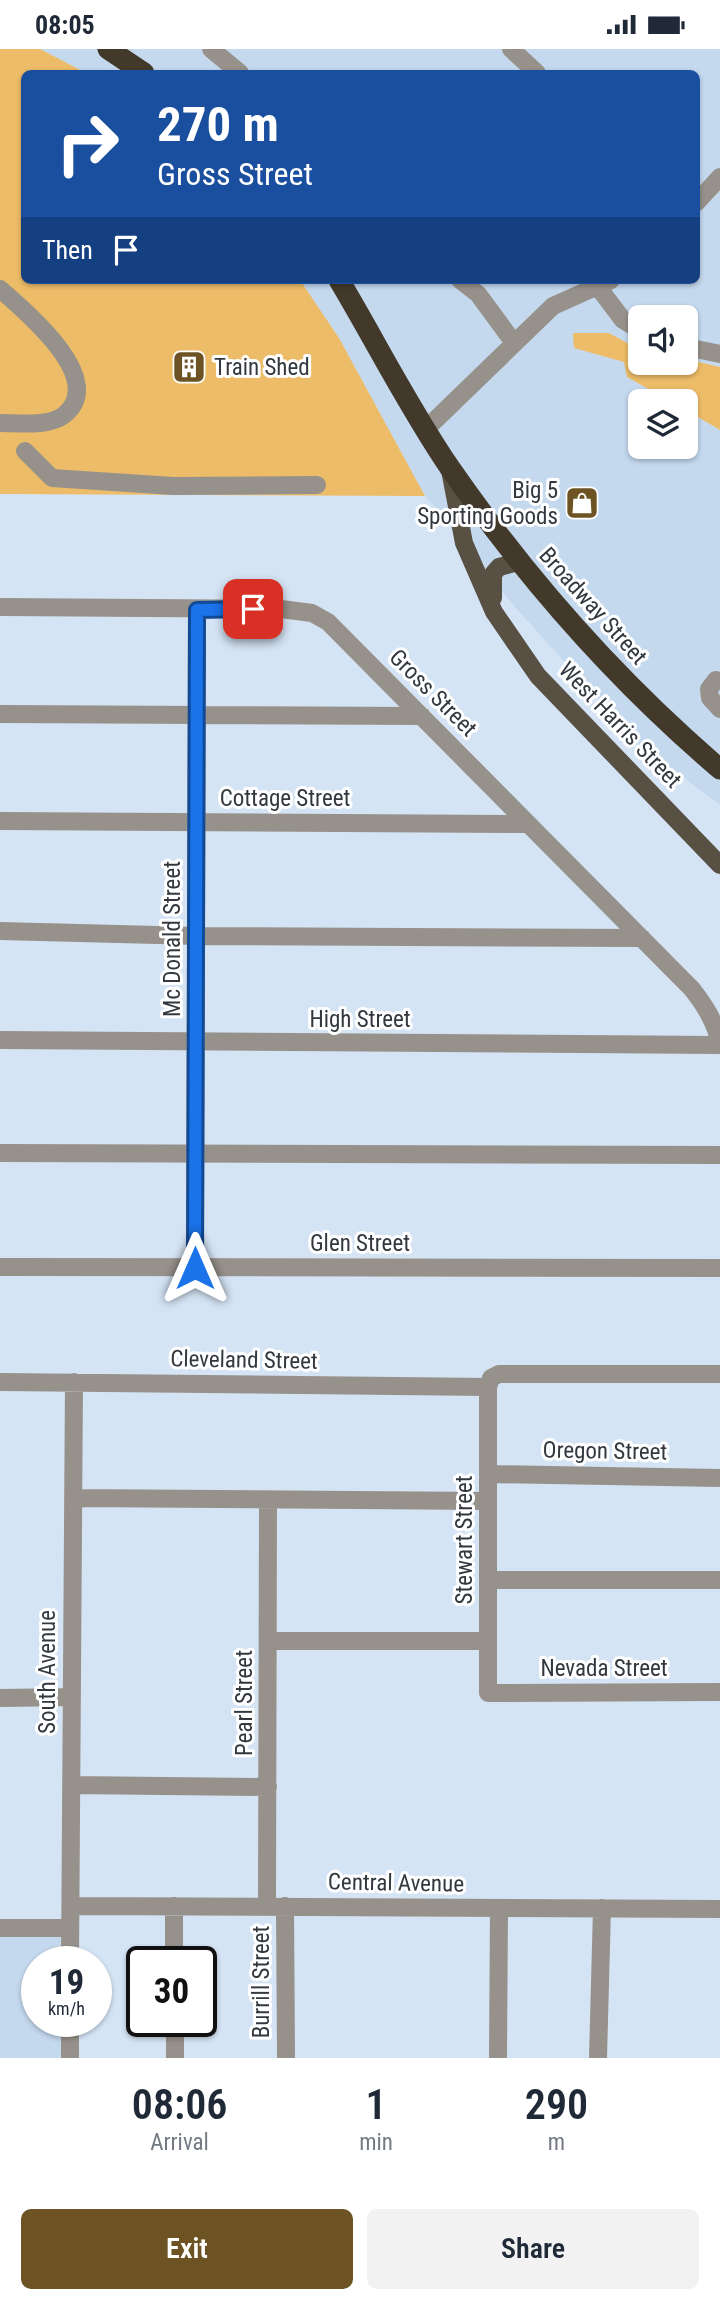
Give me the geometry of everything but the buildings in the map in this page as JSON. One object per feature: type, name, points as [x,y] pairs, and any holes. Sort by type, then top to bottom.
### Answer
[{"type":"highway","points":[[108,49],[140,70]]},
{"type":"highway","name":"Broadway Street","points":[[341,284],[449,467],[518,562],[638,695],[720,769]]},
{"type":"main road","name":"West Harris Street","points":[[449,467],[464,543],[494,611],[538,676],[720,865]]},
{"type":"main road","points":[[494,611],[491,585],[493,574],[499,567],[518,562]]},
{"type":"street","points":[[211,49],[236,70]]},
{"type":"street","points":[[511,49],[534,70]]},
{"type":"street","points":[[700,199],[720,177]]},
{"type":"street","points":[[465,284],[478,294],[514,343]]},
{"type":"street","points":[[426,429],[553,306],[603,284]]},
{"type":"street","points":[[605,284],[623,320],[628,323]]},
{"type":"street","points":[[0,289],[31,316],[63,351],[75,376],[77,389],[76,401],[64,416],[46,422],[0,423]]},
{"type":"street","points":[[698,349],[720,354]]},
{"type":"street","points":[[25,451],[52,478],[173,486],[317,485]]},
{"type":"street","name":"Gross Street","points":[[0,607],[281,609],[312,613],[328,622],[568,867],[692,989],[706,1007],[720,1044]]},
{"type":"street","name":"Mc Donald Street","points":[[195,1268],[197,610]]},
{"type":"street","points":[[716,680],[709,689],[710,698],[720,709]]},
{"type":"street","points":[[0,714],[422,716]]},
{"type":"street","name":"Cottage Street","points":[[0,821],[528,824]]},
{"type":"street","points":[[0,931],[197,936],[642,938]]},
{"type":"street","name":"High Street","points":[[0,1040],[720,1044]]},
{"type":"street","points":[[0,1153],[720,1155]]},
{"type":"street","name":"Glen Street","points":[[0,1267],[720,1268]]},
{"type":"street","points":[[488,1387],[491,1378],[499,1374],[720,1374]]},
{"type":"street","name":"Cleveland Street","points":[[0,1382],[488,1387]]},
{"type":"street","name":"South Avenue","points":[[70,1946],[74,1382]]},
{"type":"street","name":"Stewart Street","points":[[488,1387],[488,1693]]},
{"type":"street","name":"Oregon Street","points":[[488,1474],[720,1479]]},
{"type":"street","points":[[73,1498],[488,1501]]},
{"type":"street","name":"Pearl Street","points":[[268,1500],[268,1787],[276,1906]]},
{"type":"street","points":[[488,1580],[720,1580]]},
{"type":"street","points":[[269,1641],[488,1641]]},
{"type":"street","name":"Nevada Street","points":[[488,1693],[720,1692]]},
{"type":"street","points":[[0,1697],[72,1697]]},
{"type":"street","points":[[71,1785],[268,1787]]},
{"type":"street","name":"Central Avenue","points":[[71,1906],[720,1909]]},
{"type":"street","points":[[174,1906],[174,1946]]},
{"type":"street","name":"Burrill Street","points":[[276,1906],[286,2058]]},
{"type":"street","points":[[498,2058],[499,1908]]},
{"type":"street","points":[[598,2058],[602,1908]]},
{"type":"street","points":[[0,1928],[70,1928]]},
{"type":"street","points":[[70,2037],[70,2058]]},
{"type":"street","points":[[175,2037],[175,2058]]},
{"type":"shaded area","points":[[0,49],[40,49],[80,70],[21,70],[21,284],[303,284],[339,338],[425,496],[0,494]]},
{"type":"shaded area","points":[[40,49],[720,49],[720,367],[698,362],[698,305],[628,305],[628,343],[609,333],[573,334],[575,348],[625,362],[627,377],[648,389],[628,389],[628,459],[698,459],[698,417],[720,430],[720,805],[636,741],[514,606],[425,496],[339,338],[303,284],[700,284],[700,70],[80,70]]},
{"type":"shaded area","points":[[573,333],[609,333],[628,343],[628,375],[698,375],[698,362],[720,367],[720,430],[698,417],[698,389],[648,389],[627,377],[624,362],[574,348]]},
{"type":"shaded area","points":[[0,1928],[70,1928],[70,1946],[21,1946],[21,2037],[70,2037],[70,2058],[0,2058]]},
{"type":"place","name":"Train Shed","points":[[189,367]]},
{"type":"place","name":"Big 5 Sporting Goods","points":[[582,503]]},
{"type":"route","points":[[195,1268],[197,610],[253,609]]}]
